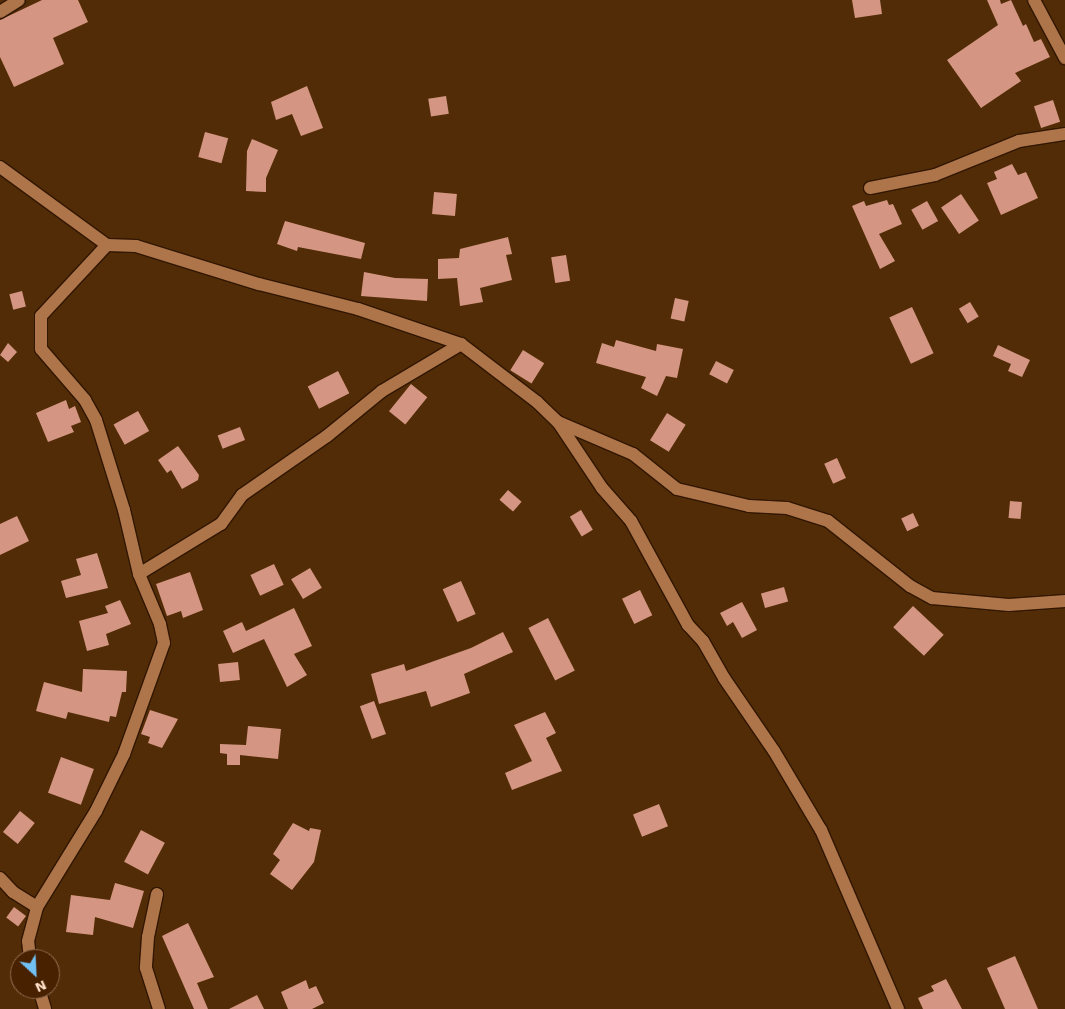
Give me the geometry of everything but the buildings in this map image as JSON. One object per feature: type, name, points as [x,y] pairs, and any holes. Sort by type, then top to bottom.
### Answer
[{"type":"street","points":[[0,12],[19,0]]},
{"type":"street","points":[[1034,0],[1065,58]]},
{"type":"street","points":[[870,188],[935,174],[1019,142],[1065,134]]},
{"type":"street","points":[[0,168],[107,245],[136,246],[259,284],[358,309],[461,344],[497,369],[558,422],[602,488],[631,521],[688,625],[703,641],[724,678],[767,740],[820,830],[899,1008]]},
{"type":"street","points":[[29,949],[28,941],[37,907],[96,811],[124,754],[164,643],[160,624],[139,574],[124,510],[96,420],[85,400],[41,349],[41,316],[107,245]]},
{"type":"street","points":[[139,574],[220,524],[242,495],[327,436],[382,391],[461,344]]},
{"type":"street","points":[[558,422],[633,454],[676,488],[749,506],[787,508],[828,520],[910,586],[932,598],[1009,605],[1065,601]]},
{"type":"street","points":[[0,878],[13,892],[37,907]]},
{"type":"street","points":[[157,894],[148,937],[146,968],[159,1009]]}]
